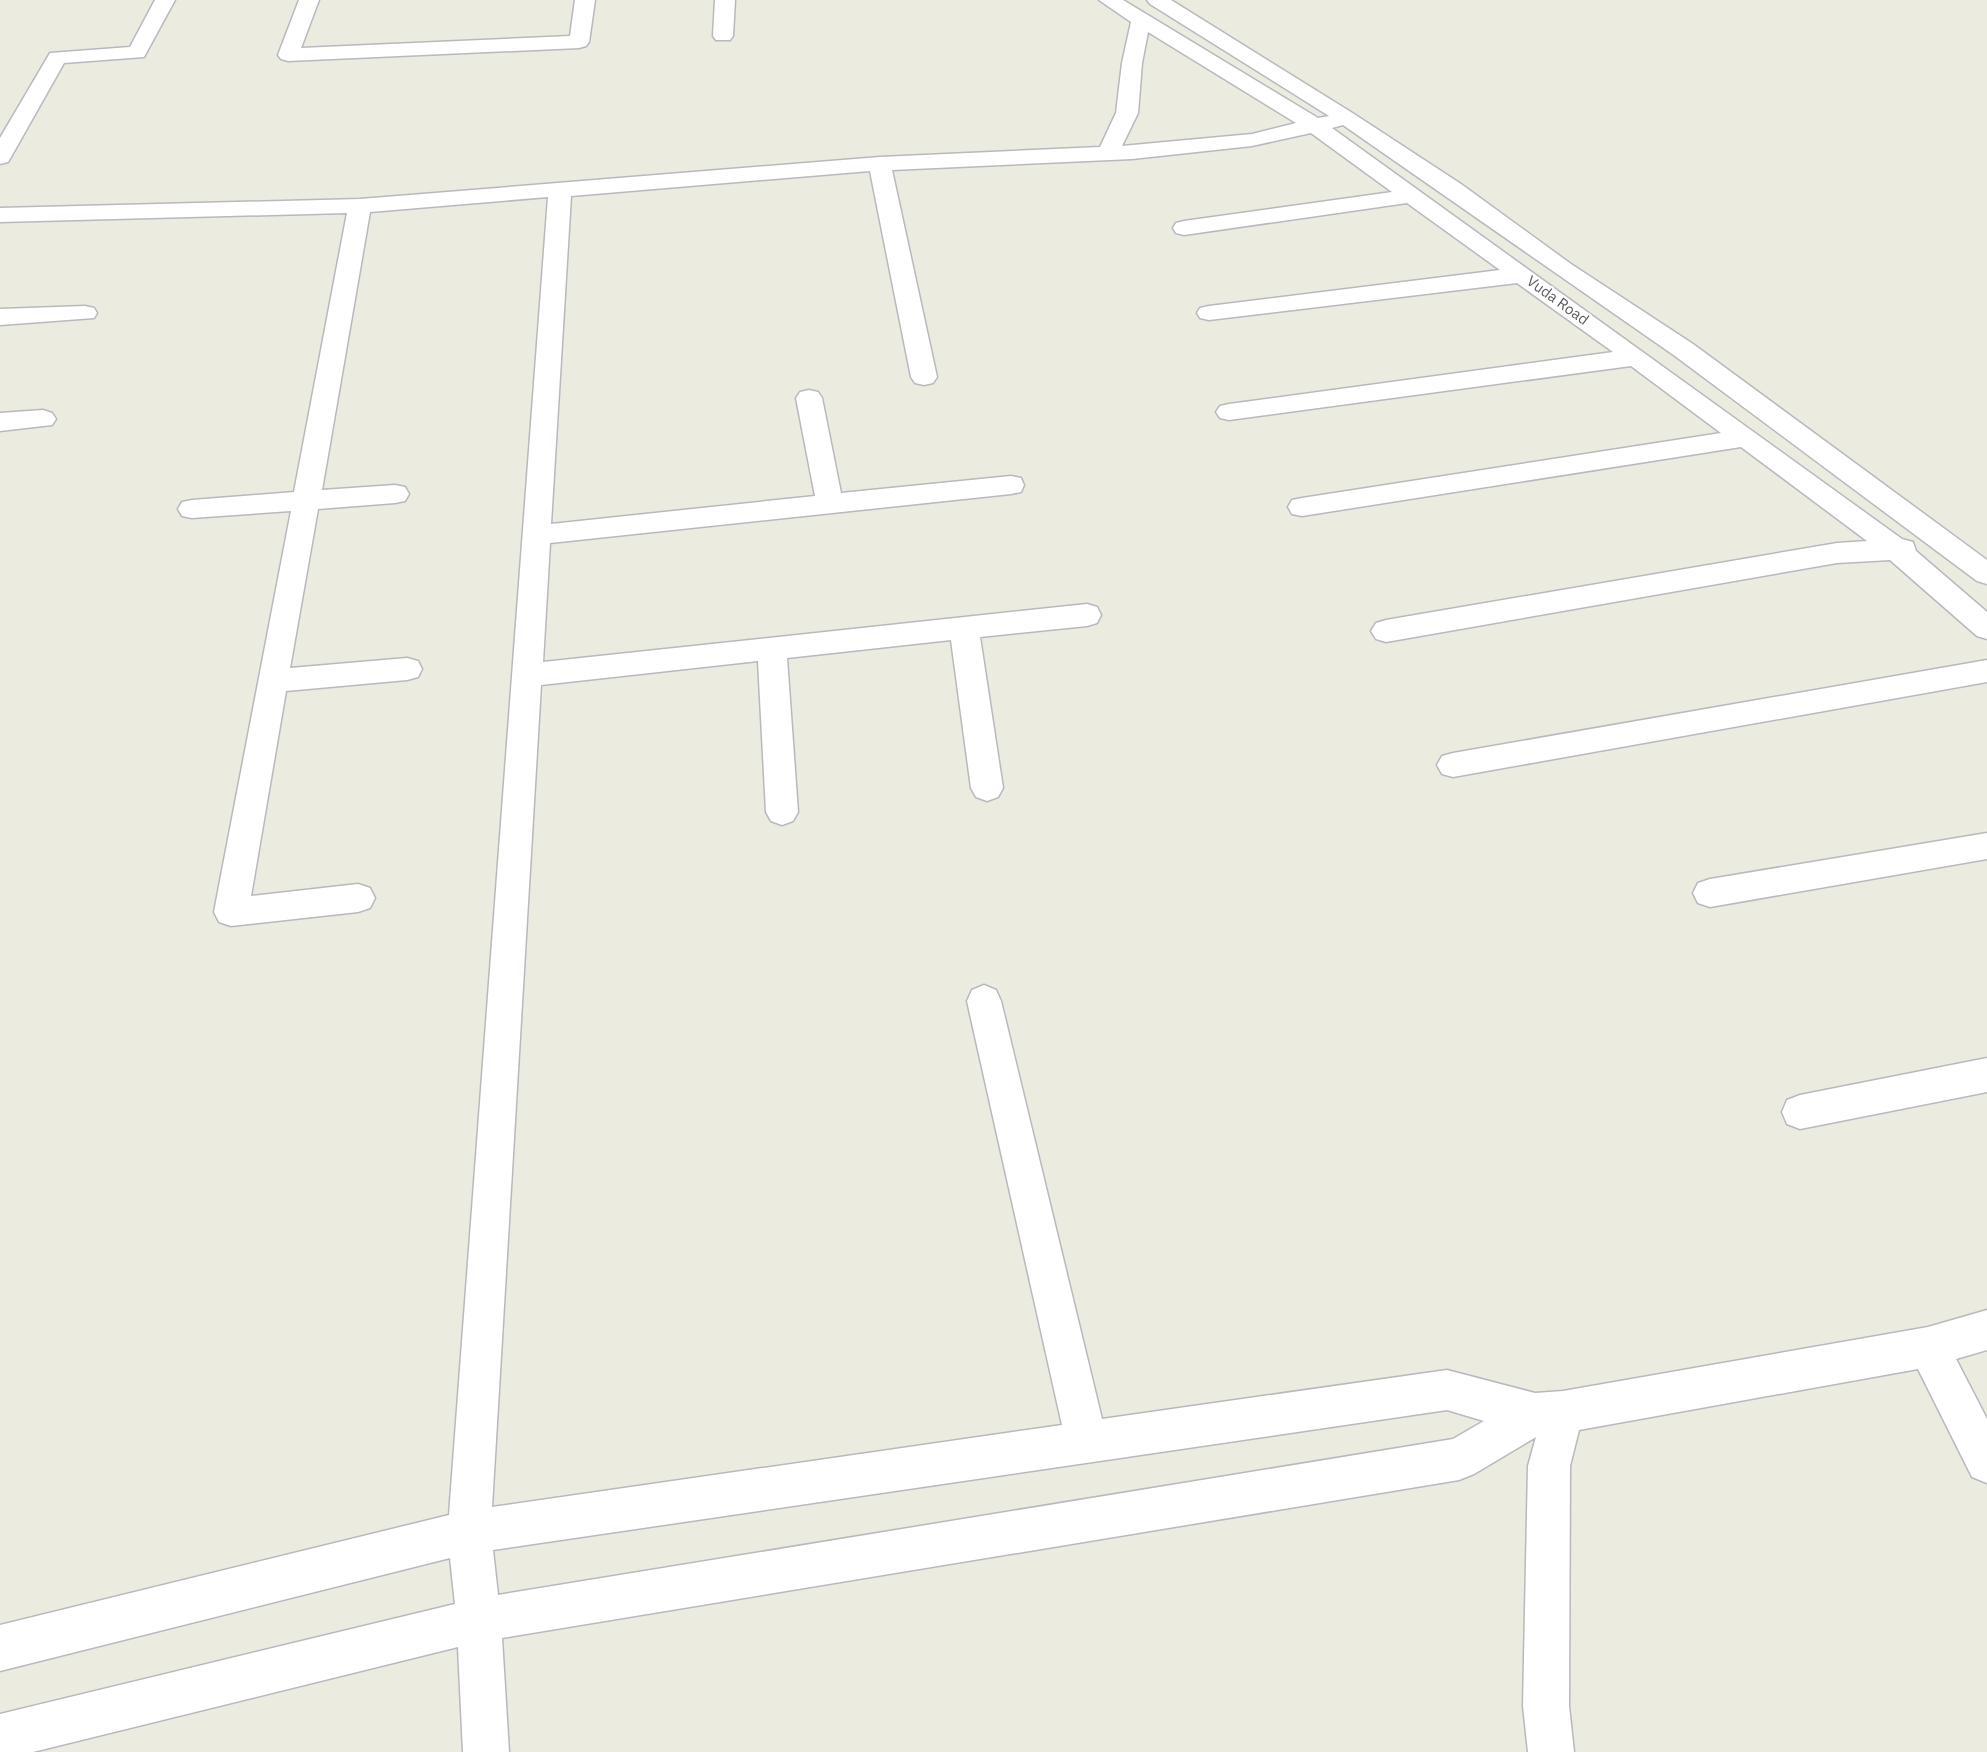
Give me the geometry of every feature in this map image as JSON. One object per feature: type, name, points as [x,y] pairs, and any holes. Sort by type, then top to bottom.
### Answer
[{"type":"street","points":[[0,157],[57,57],[137,53],[165,0]]},
{"type":"street","points":[[309,0],[288,55],[579,42],[585,0]]},
{"type":"street","points":[[723,36],[725,0]]},
{"type":"street","name":"Vuda Road","points":[[1109,0],[1314,125],[1409,196],[1636,357],[1894,548],[1987,628]]},
{"type":"street","name":"Vuda Road","points":[[1157,0],[1347,118],[1684,350],[1987,574]]},
{"type":"street","points":[[1108,152],[1127,113],[1132,63],[1141,20]]},
{"type":"street","points":[[0,215],[360,206],[879,164],[1108,152],[1252,140],[1347,118]]},
{"type":"street","points":[[879,164],[924,377]]},
{"type":"street","points":[[486,1752],[479,1620],[469,1532],[560,190]]},
{"type":"street","points":[[1184,228],[1409,196]]},
{"type":"street","points":[[358,898],[231,912],[360,206]]},
{"type":"street","points":[[1209,313],[1522,275]]},
{"type":"street","points":[[0,317],[85,313]]},
{"type":"street","points":[[1229,412],[1636,357]]},
{"type":"street","points":[[809,398],[830,504]]},
{"type":"street","points":[[0,422],[44,419]]},
{"type":"street","points":[[1302,507],[1745,438]]},
{"type":"street","points":[[537,535],[1011,485]]},
{"type":"street","points":[[192,509],[394,494]]},
{"type":"street","points":[[1386,631],[1837,553],[1894,548],[1956,550],[1987,546]]},
{"type":"street","points":[[527,675],[1087,615]]},
{"type":"street","points":[[964,628],[987,788]]},
{"type":"street","points":[[772,649],[782,812]]},
{"type":"street","points":[[274,681],[407,669]]},
{"type":"street","points":[[1453,765],[1987,670]]},
{"type":"street","points":[[1710,893],[1987,846]]},
{"type":"street","points":[[984,1001],[1088,1442]]},
{"type":"street","points":[[1800,1112],[1987,1075]]},
{"type":"street","points":[[0,1737],[479,1620],[1460,1459],[1562,1411],[1928,1347],[1987,1330]]},
{"type":"street","points":[[1928,1347],[1987,1462]]},
{"type":"street","points":[[0,1648],[469,1532],[1447,1390],[1562,1411]]},
{"type":"street","points":[[1551,1752],[1546,1706],[1549,1466],[1562,1411]]}]
